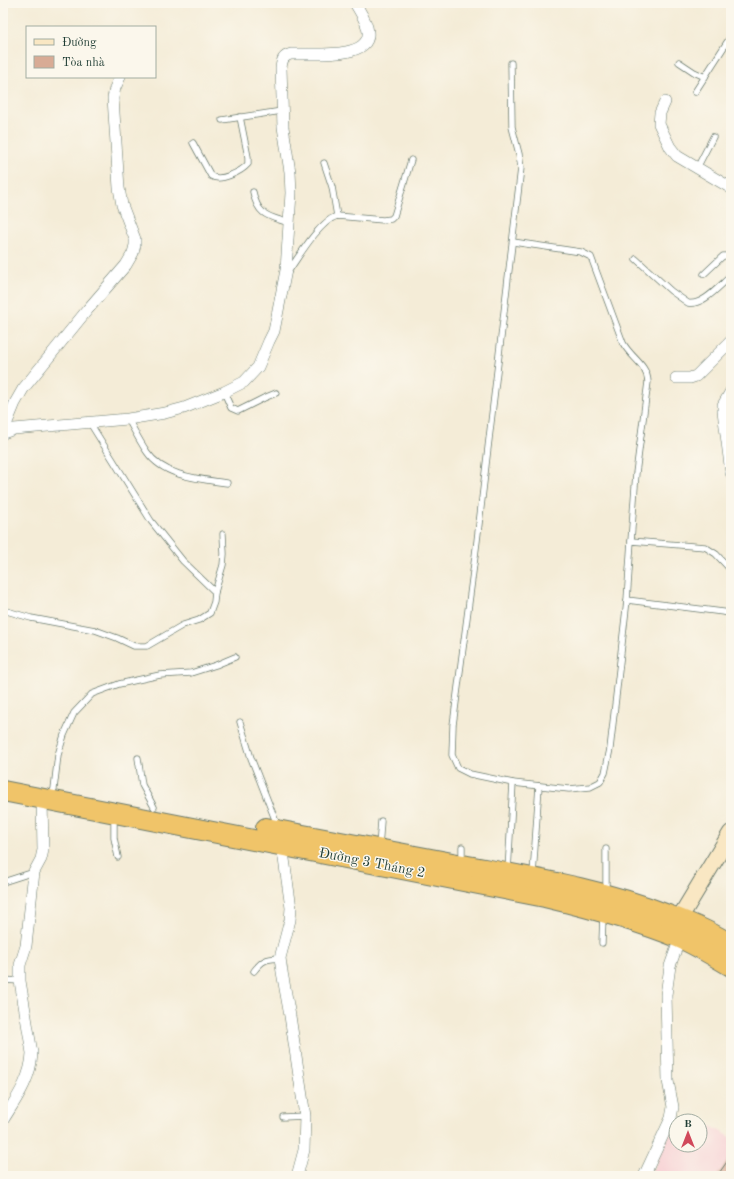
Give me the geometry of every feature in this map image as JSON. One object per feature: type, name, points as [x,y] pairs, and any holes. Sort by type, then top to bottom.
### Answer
[{"type":"highway","name":"Đường 3 Tháng 2","points":[[3,779],[48,796],[113,813],[281,838],[378,849],[462,856],[508,873],[533,878],[604,902]]},
{"type":"highway","name":"Đường 3 Tháng 2","points":[[3,792],[154,807],[281,838],[545,897],[645,906],[683,927],[731,945]]},
{"type":"highway","name":"Đường 3 Tháng 2","points":[[683,927],[705,951],[731,966]]},
{"type":"street","points":[[3,432],[14,429],[128,419],[165,413],[184,408],[224,392],[244,382],[258,367],[274,331],[286,275],[291,193],[290,172],[282,111],[281,68],[284,57],[291,54],[345,53],[357,50],[364,44],[368,32],[365,20],[355,3]]},
{"type":"street","points":[[3,432],[15,403],[23,389],[88,308],[126,266],[133,253],[135,239],[120,198],[113,115],[115,88],[120,78]]},
{"type":"street","points":[[665,102],[658,118],[661,129],[670,147],[677,156],[731,188]]},
{"type":"street","points":[[676,378],[690,378],[696,376],[731,341]]},
{"type":"street","points":[[731,391],[723,405],[731,472]]},
{"type":"street","points":[[3,1120],[21,1092],[31,1065],[32,1053],[20,981],[20,965],[26,946],[34,872],[41,859],[43,850],[48,796]]},
{"type":"street","points":[[644,1176],[671,1118],[673,1107],[668,1081],[666,995],[670,966],[683,927],[731,833]]},
{"type":"street","points":[[281,838],[291,908],[290,920],[280,958],[305,1116],[304,1150],[297,1176]]},
{"type":"lane","points":[[695,92],[731,36]]},
{"type":"lane","points":[[678,62],[705,77]]},
{"type":"lane","points":[[511,63],[512,126],[521,168],[454,717],[452,755],[458,768],[470,774],[513,783],[569,789],[590,788],[600,782],[605,773],[610,749],[627,600],[636,473],[648,374],[644,367],[627,351],[622,343],[591,257],[581,252],[512,242]]},
{"type":"lane","points":[[222,120],[282,111]]},
{"type":"lane","points":[[193,143],[211,176],[215,179],[221,179],[244,168],[248,164],[248,157],[240,117]]},
{"type":"lane","points":[[697,168],[712,137]]},
{"type":"lane","points":[[286,275],[327,220],[337,216],[383,220],[394,216],[411,160]]},
{"type":"lane","points":[[324,163],[332,186],[337,216]]},
{"type":"lane","points":[[253,192],[256,204],[262,212],[269,217],[289,223]]},
{"type":"lane","points":[[704,274],[723,256],[731,256]]},
{"type":"lane","points":[[636,259],[671,291],[691,304],[702,301],[731,276]]},
{"type":"lane","points":[[224,392],[231,408],[238,411],[276,393]]},
{"type":"lane","points":[[128,419],[148,453],[166,470],[196,478],[227,483]]},
{"type":"lane","points":[[90,422],[151,521],[183,561],[215,592]]},
{"type":"lane","points":[[3,610],[31,618],[95,630],[134,646],[148,646],[184,625],[200,620],[210,613],[223,565],[223,534]]},
{"type":"lane","points":[[631,541],[705,547],[716,554],[731,570]]},
{"type":"lane","points":[[627,600],[731,613]]},
{"type":"lane","points":[[48,796],[64,735],[74,713],[92,694],[119,684],[160,675],[191,673],[235,657]]},
{"type":"lane","points":[[240,722],[251,758],[281,838]]},
{"type":"lane","points":[[138,758],[142,785],[154,807]]},
{"type":"lane","points":[[508,873],[513,783]]},
{"type":"lane","points":[[533,878],[539,786]]},
{"type":"lane","points":[[113,813],[114,838],[118,857]]},
{"type":"lane","points":[[378,849],[382,821]]},
{"type":"lane","points":[[602,943],[606,849]]},
{"type":"lane","points":[[3,882],[34,872]]},
{"type":"lane","points":[[254,971],[265,959],[280,958]]},
{"type":"lane","points":[[3,980],[20,981]]},
{"type":"lane","points":[[283,1117],[305,1116]]},
{"type":"shaded area","points":[[708,1125],[731,1137],[731,1176],[650,1176],[668,1137],[668,1153],[708,1153]]},
{"type":"building","points":[[731,1156],[731,1176],[717,1176]]}]
